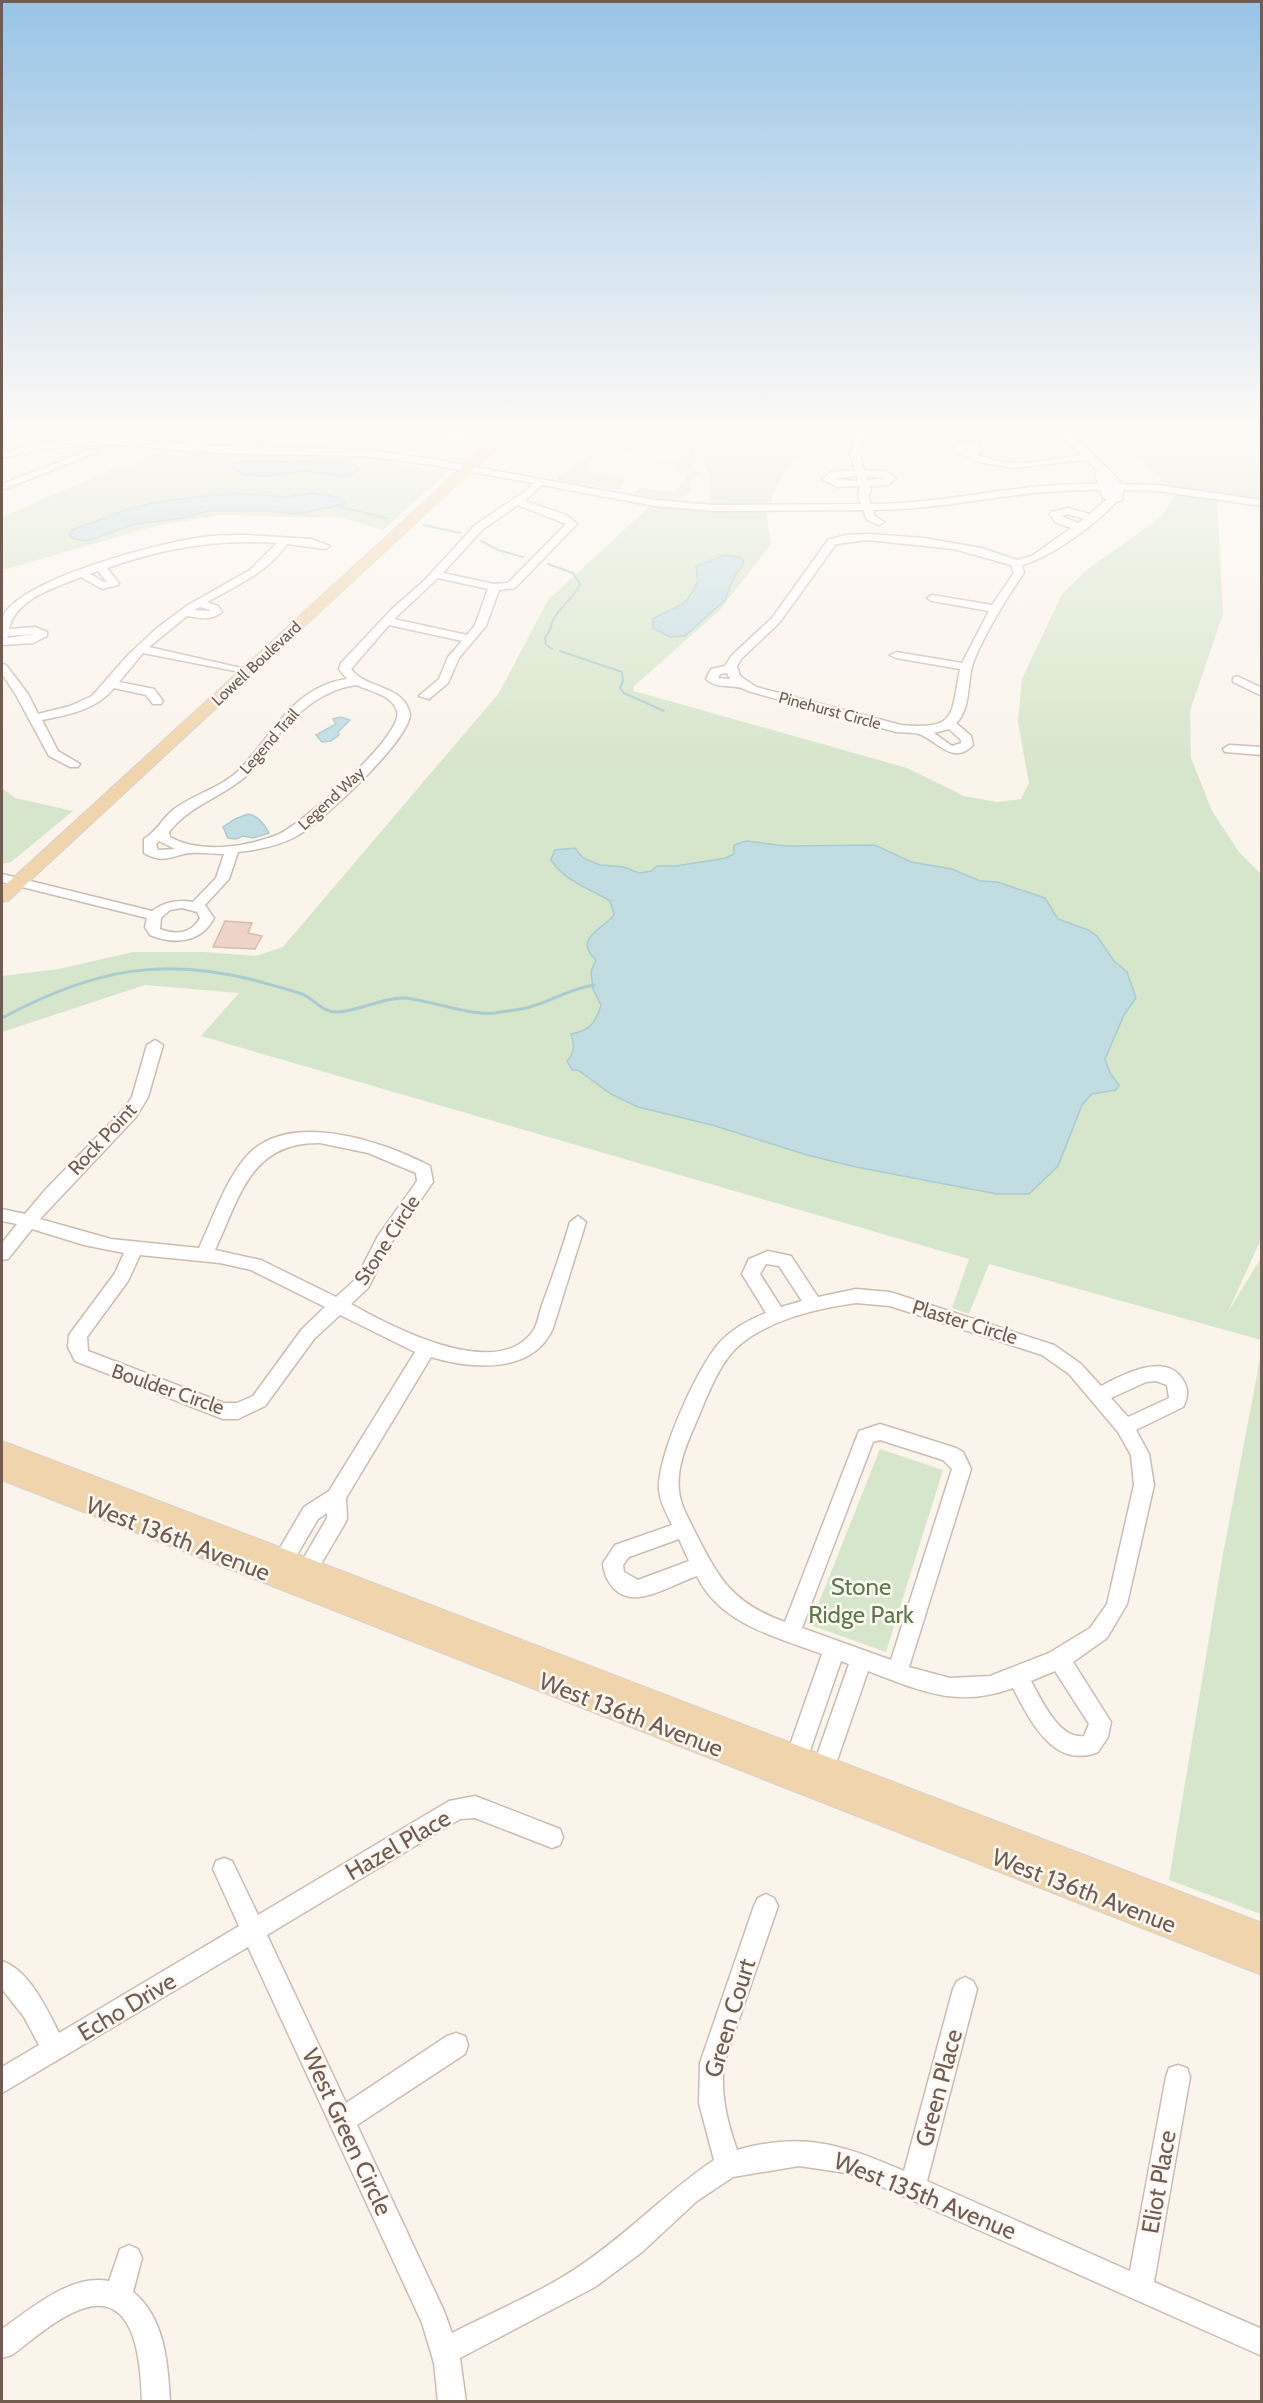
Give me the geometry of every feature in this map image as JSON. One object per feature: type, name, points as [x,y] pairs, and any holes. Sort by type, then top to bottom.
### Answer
[{"type":"main road","name":"Lowell Boulevard","points":[[2,897],[10,876],[382,542]]},
{"type":"main road","name":"West 136th Avenue","points":[[2,1451],[291,1573]]},
{"type":"main road","name":"West 136th Avenue","points":[[2,1470],[291,1573],[793,1767],[1262,1960]]},
{"type":"main road","name":"West 136th Avenue","points":[[820,1778],[1262,1938]]},
{"type":"street","points":[[2,633],[35,630],[43,634],[33,639],[2,640],[2,633],[10,613],[24,599],[47,587],[101,568],[191,542]]},
{"type":"street","points":[[35,718],[87,704],[105,693],[132,657],[199,603],[248,577],[281,548],[284,542]]},
{"type":"street","points":[[311,542],[325,546]]},
{"type":"street","name":"Legend Trail","points":[[320,691],[325,685],[346,672],[345,669],[351,656],[465,542]]},
{"type":"street","points":[[434,574],[493,592],[511,590],[511,586],[554,542]]},
{"type":"street","name":"Pinehurst Circle","points":[[832,542],[782,613],[736,657],[731,669],[715,671],[712,679],[723,684],[738,681],[767,693],[900,729],[924,731],[950,724],[968,743],[963,748],[945,748],[924,731]]},
{"type":"street","name":"Pinehurst Circle","points":[[922,542],[975,550],[1005,557],[1016,563]]},
{"type":"street","points":[[950,724],[957,716],[966,667],[995,609],[1020,571],[1016,563],[1036,558],[1058,542]]},
{"type":"street","points":[[83,574],[102,586],[114,583],[101,568]]},
{"type":"street","name":"Legend Way","points":[[232,850],[268,843],[302,828],[387,745],[413,706],[444,681],[454,657],[480,626],[493,592]]},
{"type":"street","points":[[932,598],[995,609]]},
{"type":"street","points":[[186,612],[205,616],[216,612],[214,608],[199,603]]},
{"type":"street","points":[[386,621],[470,639]]},
{"type":"street","points":[[146,646],[244,668]]},
{"type":"street","points":[[896,655],[966,667]]},
{"type":"street","points":[[2,667],[22,694],[53,753],[74,764]]},
{"type":"street","points":[[731,669],[738,681]]},
{"type":"street","points":[[346,672],[357,681],[413,706]]},
{"type":"street","points":[[1237,680],[1262,693]]},
{"type":"street","name":"Legend Trail","points":[[232,850],[186,848],[172,855],[154,854],[149,850],[149,842],[162,834],[164,827],[177,813],[236,779],[274,732],[307,699],[320,691],[357,681]]},
{"type":"street","points":[[112,684],[150,692],[156,701]]},
{"type":"street","points":[[1229,749],[1262,752]]},
{"type":"street","points":[[197,906],[222,879],[232,850]]},
{"type":"street","points":[[10,876],[154,916],[174,905],[197,906],[206,914],[206,924],[187,936],[170,938],[155,932],[152,927],[154,916]]},
{"type":"street","name":"Rock Point","points":[[28,1220],[88,1154],[130,1113],[140,1097],[154,1045]]},
{"type":"street","name":"Stone Circle","points":[[204,1254],[250,1165],[269,1147],[305,1138],[325,1138],[424,1170],[425,1182],[384,1240],[362,1283],[338,1306]]},
{"type":"street","points":[[2,1215],[28,1220],[85,1239],[135,1248],[231,1258],[265,1269],[321,1295],[394,1337],[469,1359],[510,1356],[541,1334],[573,1246],[578,1222]]},
{"type":"street","points":[[2,1254],[28,1220]]},
{"type":"street","name":"Boulder Circle","points":[[135,1248],[122,1276],[78,1335],[77,1347],[81,1356],[223,1411],[238,1411],[259,1401],[308,1334],[338,1306]]},
{"type":"street","points":[[778,1317],[751,1274],[754,1265],[763,1258],[770,1257],[785,1261],[814,1305]]},
{"type":"street","name":"Plaster Circle","points":[[856,1296],[890,1299],[1034,1343],[1069,1364],[1125,1427],[1140,1454],[1144,1485],[1117,1604],[1110,1620],[1098,1634],[1084,1645],[1017,1676],[979,1688],[956,1689],[932,1685],[757,1622],[724,1598],[701,1565],[669,1490],[672,1458],[718,1358],[727,1345],[754,1326],[778,1317],[814,1305],[856,1296]]},
{"type":"street","points":[[291,1573],[337,1520],[336,1497],[427,1347]]},
{"type":"street","points":[[1098,1396],[1151,1372],[1166,1375],[1177,1384],[1179,1392],[1176,1402],[1125,1427]]},
{"type":"street","points":[[790,1634],[866,1436],[880,1432],[949,1454],[956,1458],[962,1469],[897,1673]]},
{"type":"street","points":[[684,1529],[622,1551],[613,1563],[614,1576],[625,1585],[638,1588],[701,1565]]},
{"type":"street","points":[[793,1767],[834,1650]]},
{"type":"street","points":[[1017,1676],[1056,1739],[1075,1747],[1090,1745],[1097,1737],[1100,1722],[1058,1658]]},
{"type":"street","points":[[820,1778],[861,1660]]},
{"type":"street","name":"Hazel Place","points":[[251,1931],[458,1809],[475,1807],[552,1837]]},
{"type":"street","name":"West Green Circle","points":[[224,1869],[251,1931],[343,2120],[435,2320],[445,2351],[452,2402]]},
{"type":"street","name":"Green Court","points":[[729,2166],[709,2103],[708,2080],[766,1906]]},
{"type":"street","name":"Echo Drive","points":[[2,2081],[251,1931]]},
{"type":"street","points":[[2,1973],[32,2005],[54,2050]]},
{"type":"street","name":"Green Place","points":[[914,2187],[965,1989]]},
{"type":"street","points":[[343,2120],[456,2045]]},
{"type":"street","name":"Eliot Place","points":[[1140,2288],[1178,2077]]},
{"type":"street","name":"West 135th Avenue","points":[[445,2351],[586,2278],[633,2243],[688,2192],[729,2166],[799,2153],[823,2155],[854,2163],[914,2187],[1262,2343]]},
{"type":"street","points":[[118,2298],[129,2258]]},
{"type":"street","points":[[2,2344],[69,2301],[86,2294],[102,2293],[118,2298],[136,2313],[145,2328],[155,2373],[156,2402]]},
{"type":"green space","points":[[2,542],[100,542],[2,570]]},
{"type":"green space","points":[[611,542],[771,542],[720,610],[633,687],[634,691],[907,768],[964,796],[997,802],[1021,799],[1029,783],[1018,722],[1022,679],[1062,594],[1089,568],[1126,542],[1219,542],[1223,614],[1190,711],[1191,758],[1212,811],[1239,852],[1261,874],[1261,1239],[1228,1312],[1261,1258],[1261,1340],[989,1264],[969,1314],[952,1308],[969,1259],[201,1036],[239,993],[145,985],[2,1032],[2,976],[59,969],[133,952],[204,952],[256,956],[283,947],[499,693],[548,600]]},
{"type":"green space","points":[[2,788],[15,798],[73,811],[11,862],[2,864]]},
{"type":"green space","points":[[1261,1354],[1261,1914],[1169,1880],[1223,1554]]},
{"type":"green space","name":"Stone Ridge Park","points":[[880,1449],[943,1470],[886,1652],[810,1625]]},
{"type":"water","points":[[725,555],[742,558],[744,563],[733,579],[725,600],[685,636],[670,637],[653,628],[653,619],[684,603],[693,591],[698,581],[696,566]]},
{"type":"water","points":[[341,717],[350,720],[338,732],[339,735],[331,741],[322,742],[316,735],[336,724],[333,719]]},
{"type":"water","points":[[248,814],[255,816],[269,833],[253,838],[243,836],[236,839],[228,838],[223,827]]},
{"type":"water","points":[[746,841],[786,846],[875,845],[911,862],[952,869],[980,881],[997,882],[1045,898],[1058,919],[1088,930],[1097,936],[1114,961],[1127,972],[1136,998],[1124,1015],[1105,1059],[1110,1073],[1119,1085],[1116,1090],[1092,1094],[1082,1105],[1058,1166],[1029,1194],[997,1194],[856,1167],[807,1155],[712,1125],[638,1107],[611,1094],[578,1070],[572,1070],[567,1061],[574,1048],[571,1034],[583,1031],[591,1025],[601,1005],[593,989],[591,971],[596,960],[589,952],[587,945],[593,934],[614,914],[610,901],[570,879],[556,867],[551,860],[555,850],[575,848],[583,858],[600,865],[624,867],[639,873],[651,871],[657,866],[676,866],[726,858],[734,854],[734,845]]},
{"type":"building","points":[[225,921],[252,923],[248,933],[262,936],[255,949],[213,947]]},
{"type":"waterway","points":[[483,542],[498,550],[523,557]]},
{"type":"waterway","points":[[548,564],[573,573],[580,584],[556,615],[545,638],[546,645],[552,649]]},
{"type":"waterway","points":[[560,651],[622,672],[623,681],[620,688],[624,693],[664,711]]},
{"type":"waterway","points":[[2,1018],[35,1001],[100,978],[131,971],[163,969],[197,970],[268,984],[307,996],[332,1012],[405,998],[473,1012],[494,1013],[530,1007],[594,985]]}]
